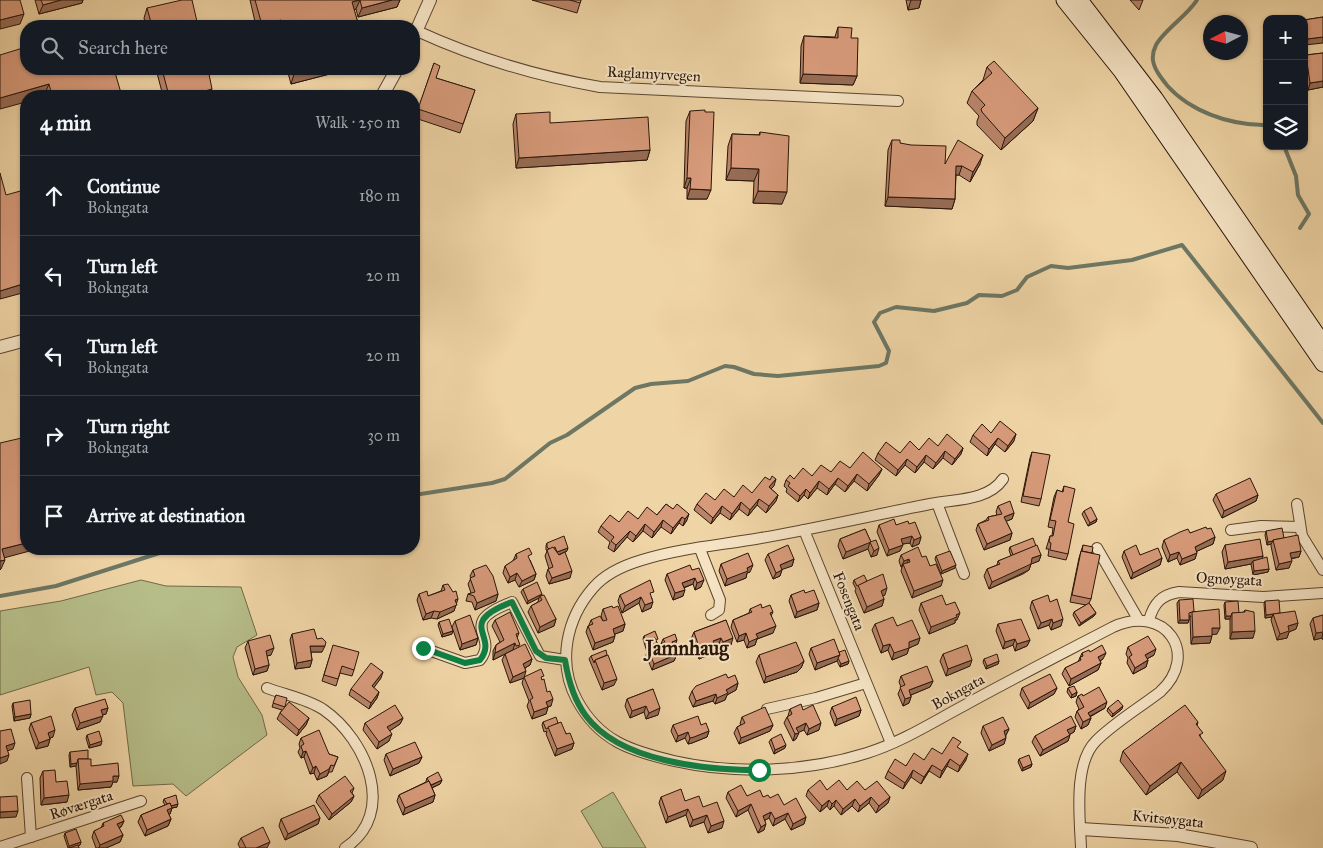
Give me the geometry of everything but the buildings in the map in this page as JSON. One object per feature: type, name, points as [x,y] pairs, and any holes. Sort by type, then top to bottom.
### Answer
[{"type":"main road","points":[[1064,0],[1121,71],[1323,364]]},
{"type":"main road","points":[[1080,0],[1155,98],[1323,344]]},
{"type":"street","name":"Raglamyrvegen","points":[[420,22],[430,0]]},
{"type":"street","name":"Raglamyrvegen","points":[[420,35],[507,67],[556,80],[600,87],[898,101]]},
{"type":"street","points":[[385,90],[394,75]]},
{"type":"street","points":[[0,347],[20,342]]},
{"type":"street","name":"Bokngata","points":[[1003,479],[998,487],[986,495],[643,559],[620,568],[595,586],[579,607],[572,624],[565,660],[574,695],[586,717],[610,739],[638,753],[682,763],[732,770],[772,770],[823,764],[868,753],[914,733],[1112,627],[1125,621],[1149,620],[1160,625],[1169,633],[1175,645],[1177,658],[1175,671],[1169,684],[1160,692],[1095,742],[1084,760],[1080,783],[1082,848]]},
{"type":"street","points":[[936,503],[964,574]]},
{"type":"street","points":[[1297,504],[1299,527],[1302,536],[1323,570]]},
{"type":"street","points":[[1231,530],[1261,526],[1299,527]]},
{"type":"street","name":"Fosengata","points":[[804,530],[891,743]]},
{"type":"street","points":[[700,548],[720,600],[719,610],[711,615]]},
{"type":"street","points":[[1097,548],[1138,619]]},
{"type":"street","name":"Ognøygata","points":[[1149,620],[1158,600],[1167,594],[1178,592],[1263,597],[1323,593]]},
{"type":"street","points":[[423,648],[465,663],[480,660],[485,650],[482,631],[484,618],[492,610],[512,602],[536,651],[546,658],[565,660]]},
{"type":"street","points":[[767,709],[816,698],[866,683]]},
{"type":"street","points":[[267,688],[324,710],[346,733],[362,756],[372,780],[374,798],[371,816],[364,832],[345,848]]},
{"type":"street","name":"Røværgata","points":[[27,778],[31,837]]},
{"type":"street","name":"Røværgata","points":[[0,847],[141,802]]},
{"type":"street","name":"Kvitsøygata","points":[[1081,829],[1178,836],[1251,848]]},
{"type":"green space","points":[[141,580],[166,586],[241,587],[257,635],[237,647],[233,657],[238,677],[262,715],[267,735],[186,796],[173,784],[133,786],[123,703],[112,692],[96,695],[89,667],[0,695],[0,611],[61,601]]},
{"type":"green space","points":[[613,792],[646,848],[603,848],[581,811]]},
{"type":"waterway","points":[[1197,0],[1156,45],[1153,57],[1154,65],[1168,86],[1187,103],[1223,119],[1263,125]]},
{"type":"waterway","points":[[1286,150],[1296,176],[1298,195],[1309,214],[1300,228]]},
{"type":"waterway","points":[[420,494],[492,483],[505,479],[550,443],[567,435],[635,388],[651,384],[688,381],[725,366],[754,374],[778,376],[879,366],[886,363],[889,351],[874,322],[880,313],[896,307],[934,311],[967,303],[979,295],[1002,296],[1017,290],[1027,277],[1051,266],[1068,268],[1132,260],[1182,245],[1323,423]]},
{"type":"waterway","points":[[0,596],[56,586],[153,555]]},
{"type":"district","name":"Jamnhaug","points":[[687,648]]},
{"type":"route","points":[[423,648],[465,663],[480,660],[485,650],[482,631],[484,618],[492,610],[512,602],[540,656],[552,660],[565,660],[574,695],[586,717],[610,739],[638,753],[682,763],[732,770],[759,770]]}]
